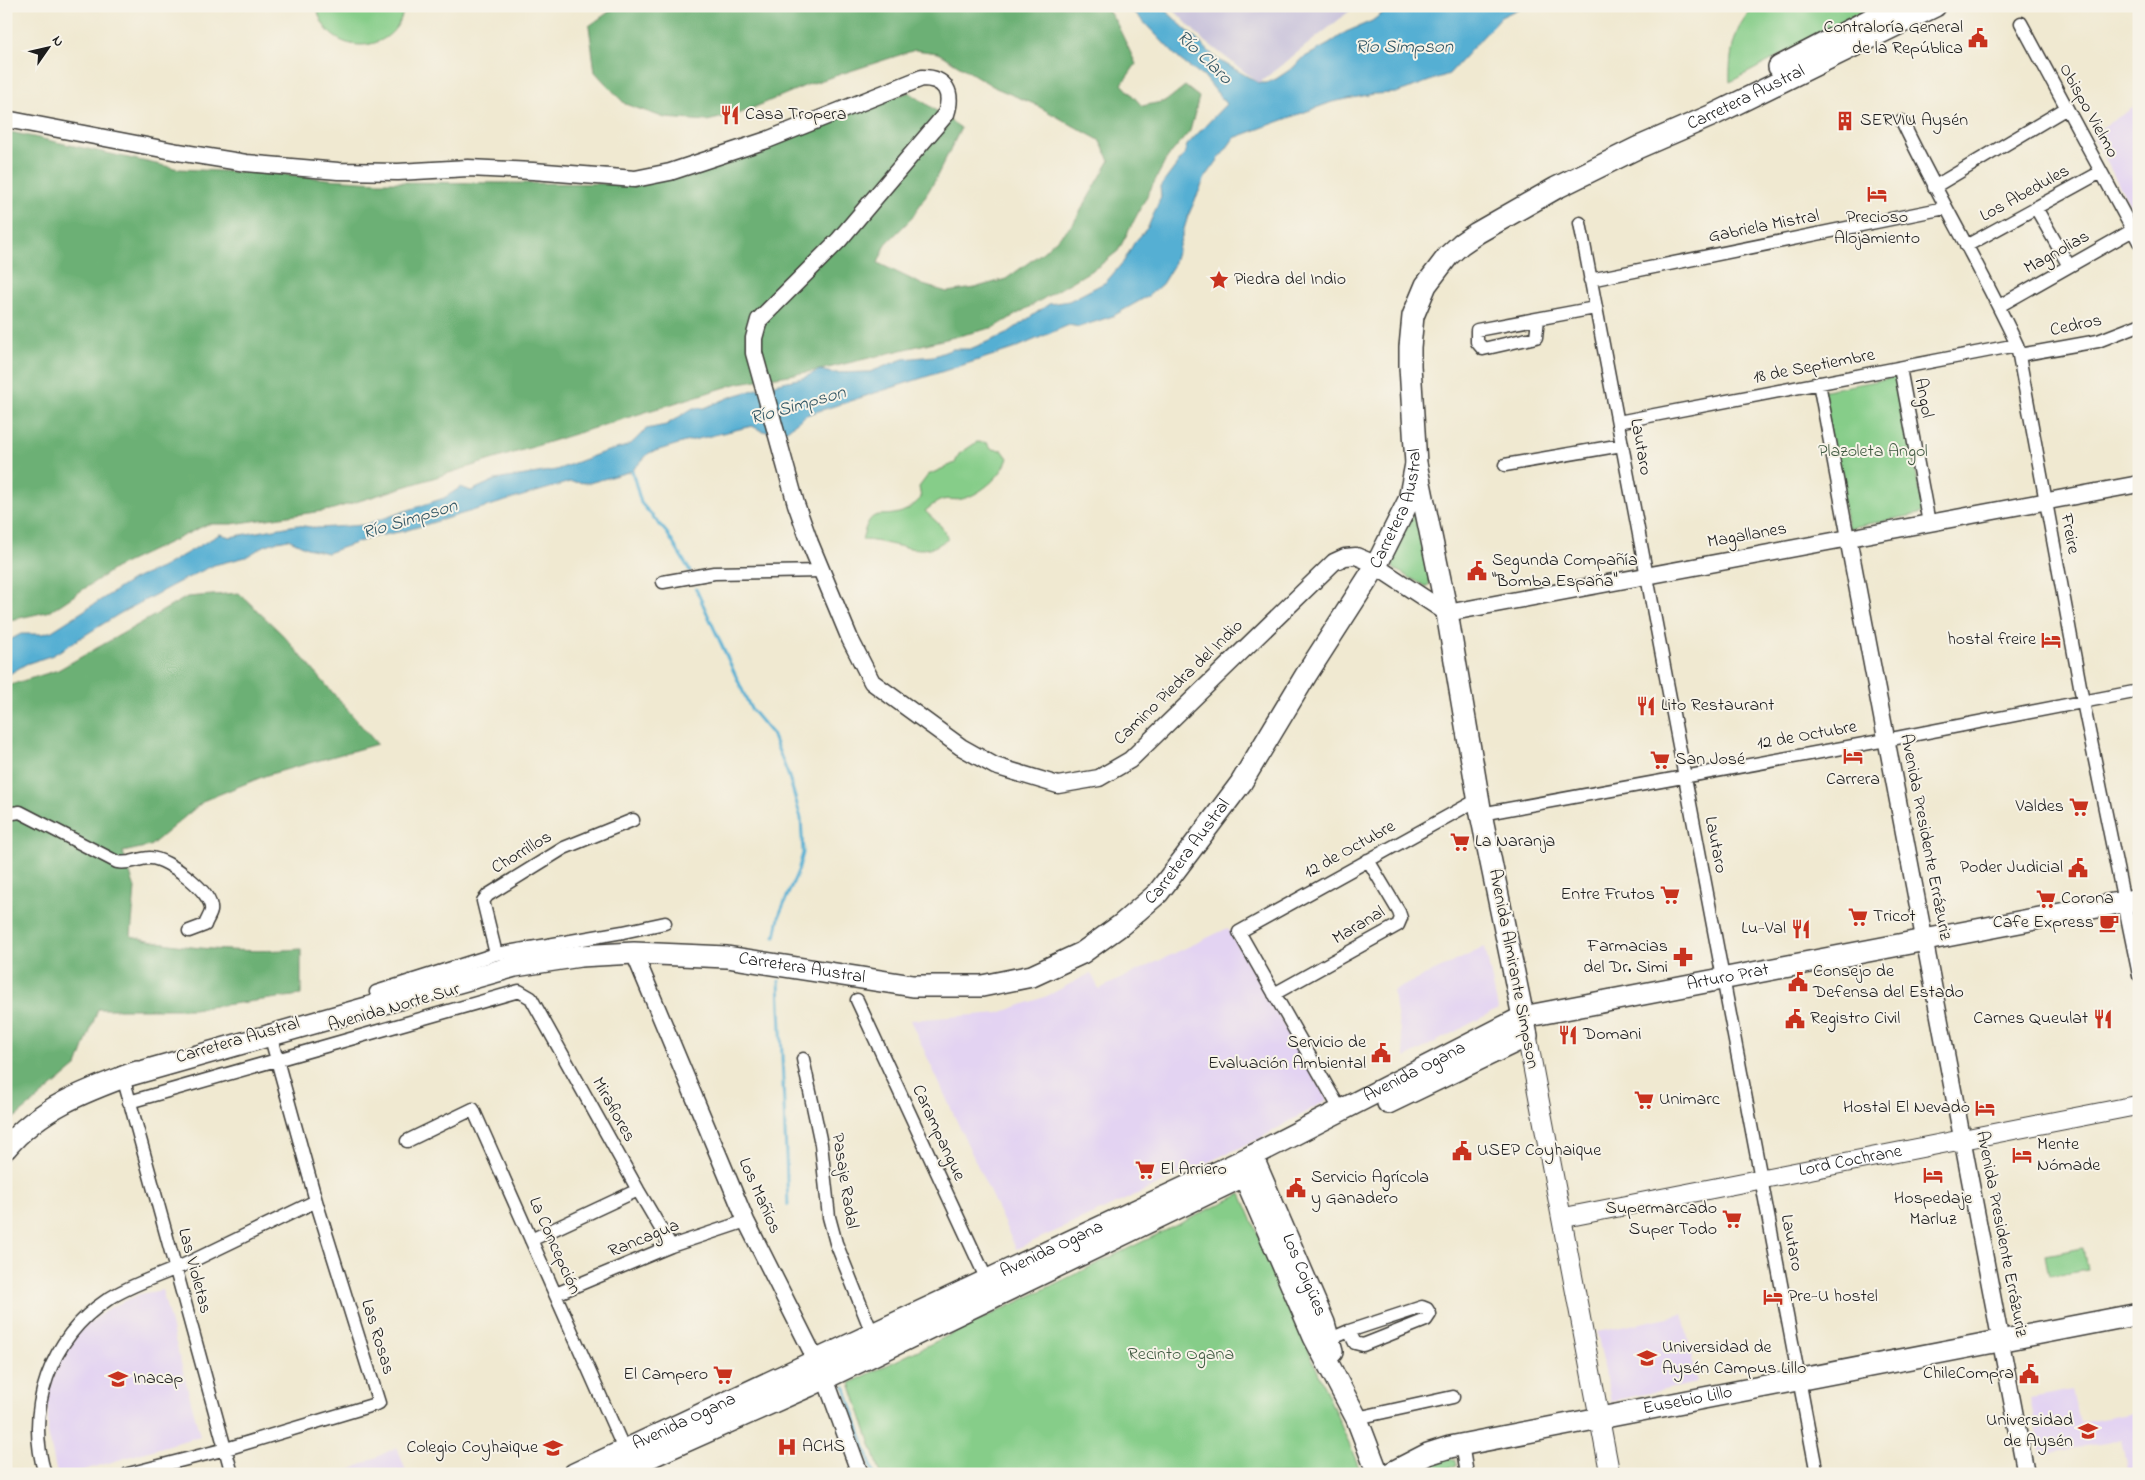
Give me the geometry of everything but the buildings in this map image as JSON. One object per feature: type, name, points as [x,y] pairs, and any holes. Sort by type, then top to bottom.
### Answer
[{"type":"main road","name":"Carretera Austral","points":[[1638,148],[1698,110],[1896,6]]},
{"type":"main road","name":"Carretera Austral","points":[[6,1148],[20,1131],[48,1111],[78,1094],[123,1077],[515,966],[580,956],[634,953],[728,957],[913,986],[982,986],[1032,976],[1082,953],[1121,925],[1158,893],[1242,783],[1306,675],[1376,566],[1409,500],[1416,464],[1410,366],[1411,330],[1420,298],[1437,269],[1461,244],[1477,233],[1556,188],[1638,148],[1713,115],[1935,6]]},
{"type":"main road","name":"Avenida Almirante Simpson","points":[[1416,464],[1447,613],[1480,806],[1525,1027],[1610,1474]]},
{"type":"main road","name":"Arturo Prat","points":[[1525,1027],[1723,978],[2131,900]]},
{"type":"main road","name":"Avenida Ogana","points":[[821,1369],[872,1333],[987,1280],[1252,1167],[1341,1111],[1525,1027]]},
{"type":"main road","name":"Avenida Ogana","points":[[574,1474],[622,1463],[1252,1167],[1525,1027]]},
{"type":"main road","name":"Lord Cochrane","points":[[1562,1218],[2139,1106]]},
{"type":"main road","name":"Los Coigües","points":[[1252,1167],[1324,1323],[1347,1397]]},
{"type":"main road","name":"Los Coigües","points":[[1252,1167],[1314,1337],[1347,1397],[1378,1474]]},
{"type":"main road","name":"Eusebio Lillo","points":[[1389,1474],[1428,1454],[1462,1444],[2139,1314]]},
{"type":"street","name":"Obispo Vielmo","points":[[2021,23],[2139,242]]},
{"type":"street","name":"Camino Piedra del Indio","points":[[6,118],[246,163],[338,170],[398,172],[468,168],[636,179],[670,172],[767,140],[922,78],[932,78],[939,81],[948,93],[949,104],[946,114],[839,240],[759,320],[754,338],[754,353],[796,504],[850,639],[872,682],[961,747],[995,766],[1058,785],[1099,778],[1130,760],[1334,562],[1345,557],[1356,556],[1376,566]]},
{"type":"street","points":[[1934,187],[2066,109]]},
{"type":"street","name":"Freire","points":[[1902,122],[1945,208],[1999,306],[2018,350],[2083,702],[2131,900],[2139,975]]},
{"type":"street","name":"Los Abedules","points":[[1966,246],[2101,172]]},
{"type":"street","name":"Gabriela Mistral","points":[[1590,280],[1945,208]]},
{"type":"street","points":[[2036,208],[2069,266]]},
{"type":"street","name":"Lautaro","points":[[1580,223],[1817,1474]]},
{"type":"street","name":"Magnolias","points":[[1999,306],[2133,230]]},
{"type":"street","points":[[1538,319],[1595,308]]},
{"type":"street","name":"Cedros","points":[[2018,350],[2098,341],[2139,325]]},
{"type":"street","name":"18 de Septiembre","points":[[1618,422],[1900,368],[2018,350]]},
{"type":"street","name":"Angol","points":[[1900,368],[1929,523]]},
{"type":"street","name":"Avenida Presidente Errázuriz","points":[[1819,384],[2026,1474]]},
{"type":"street","points":[[1505,466],[1622,445]]},
{"type":"street","name":"Magallanes","points":[[1447,613],[2046,501],[2137,489]]},
{"type":"street","points":[[1376,566],[1447,613]]},
{"type":"street","points":[[664,582],[714,573],[822,571]]},
{"type":"street","name":"12 de Octubre","points":[[1274,994],[1239,932],[1368,860],[1480,806],[1684,777],[2139,691]]},
{"type":"street","points":[[6,814],[20,812],[117,862],[126,864],[150,858],[159,860],[180,871],[210,901],[211,911],[205,925],[189,931]]},
{"type":"street","name":"Chorrillos","points":[[496,954],[483,900],[488,895],[564,848],[634,820]]},
{"type":"street","name":"Maranal","points":[[1274,994],[1398,925],[1401,918],[1399,912],[1368,860]]},
{"type":"street","points":[[376,992],[496,954],[665,923]]},
{"type":"street","name":"Los Mañíos","points":[[623,932],[634,953],[746,1221],[821,1369],[860,1474]]},
{"type":"street","name":"Avenida Norte Sur","points":[[130,1102],[514,991],[524,992]]},
{"type":"street","name":"Miraflores","points":[[524,992],[531,998],[671,1246]]},
{"type":"street","points":[[1274,994],[1341,1111]]},
{"type":"street","name":"Carampangue","points":[[857,1000],[987,1280]]},
{"type":"street","name":"Las Rosas","points":[[128,1474],[226,1449],[379,1403],[316,1201],[270,1034]]},
{"type":"street","name":"Pasaje Radal","points":[[803,1058],[821,1144],[829,1217],[836,1243],[872,1333]]},
{"type":"street","name":"Las Violetas","points":[[123,1077],[161,1214],[174,1269],[232,1474]]},
{"type":"street","name":"La Concepción","points":[[407,1141],[472,1109],[556,1294],[622,1463]]},
{"type":"street","points":[[531,1240],[638,1190]]},
{"type":"street","points":[[45,1474],[38,1434],[40,1406],[46,1378],[64,1343],[88,1315],[107,1300],[128,1289],[316,1201]]},
{"type":"street","name":"Rancagua","points":[[556,1294],[671,1246],[746,1221]]},
{"type":"street","points":[[1328,1340],[1349,1331],[1422,1307],[1429,1311],[1429,1316],[1426,1320],[1363,1345],[1355,1343],[1349,1331]]},
{"type":"street","points":[[1357,1419],[1453,1397]]},
{"type":"street","points":[[1462,1444],[1467,1474]]},
{"type":"shaded area","points":[[1170,6],[1356,6],[1259,83],[1201,38]]},
{"type":"shaded area","points":[[2139,104],[2139,223],[2092,134]]},
{"type":"shaded area","points":[[1228,928],[1327,1100],[1257,1140],[1016,1249],[910,1020],[999,1013],[1047,996],[1091,973],[1099,989]]},
{"type":"shaded area","points":[[1485,947],[1498,1009],[1405,1058],[1393,991]]},
{"type":"shaded area","name":"Inacap","points":[[162,1290],[200,1436],[71,1474],[57,1474],[48,1433],[48,1396],[55,1363],[78,1331],[109,1308],[140,1294]]},
{"type":"shaded area","name":"Universidad de Aysén Campus Lillo","points":[[1683,1314],[1697,1383],[1611,1401],[1597,1332]]},
{"type":"shaded area","name":"Universidad de Aysén","points":[[2072,1390],[2079,1423],[2139,1412],[2139,1474],[2129,1474],[2122,1439],[2041,1455],[2030,1398]]},
{"type":"shaded area","points":[[397,1447],[407,1474],[342,1474]]},
{"type":"green space","points":[[317,6],[404,6],[399,23],[389,35],[376,43],[361,45],[346,43],[333,35],[323,23]]},
{"type":"green space","points":[[626,6],[1105,6],[1116,22],[1136,64],[1122,84],[1142,106],[1166,101],[1185,86],[1199,97],[1190,131],[1167,158],[1118,251],[1099,266],[995,327],[820,370],[739,383],[330,510],[232,524],[208,524],[115,568],[51,611],[6,621],[6,131],[179,169],[282,174],[378,182],[634,184],[909,92],[961,128],[934,182],[912,218],[886,244],[878,263],[923,285],[947,292],[974,288],[1006,279],[1043,252],[1073,224],[1110,160],[1099,140],[1034,104],[996,88],[938,53],[915,50],[807,85],[741,113],[707,121],[665,118],[625,104],[595,72],[589,26],[613,9]]},
{"type":"green space","points":[[1755,6],[1874,6],[1730,82],[1734,41],[1742,22]]},
{"type":"green space","name":"Plazoleta Angol","points":[[1897,377],[1924,513],[1848,528],[1821,391]]},
{"type":"green space","points":[[977,442],[987,443],[991,449],[1002,450],[1008,458],[1001,471],[983,489],[960,500],[942,500],[925,511],[941,526],[948,539],[926,549],[908,548],[862,540],[865,529],[872,517],[894,514],[910,508],[921,498],[919,487],[928,475],[955,463],[959,454]]},
{"type":"green space","points":[[1415,509],[1421,516],[1430,583],[1427,587],[1394,569],[1390,559]]},
{"type":"green space","points":[[239,593],[283,635],[377,744],[267,775],[205,800],[150,846],[123,852],[135,888],[131,936],[152,941],[216,949],[258,951],[301,949],[301,995],[193,1009],[98,1009],[77,1066],[6,1125],[6,686],[58,670],[187,597]]},
{"type":"green space","name":"Recinto Ogana","points":[[1241,1194],[1362,1474],[881,1474],[850,1383]]},
{"type":"green space","points":[[2083,1248],[2087,1269],[2049,1276],[2045,1255]]},
{"type":"green space","points":[[1447,1457],[1456,1460],[1457,1465],[1432,1474],[1404,1474]]},
{"type":"water","points":[[1123,6],[1161,6],[1217,59],[1259,83],[1266,83],[1276,79],[1294,67],[1301,59],[1329,44],[1346,32],[1372,21],[1392,6],[1524,6],[1501,17],[1449,74],[1396,93],[1373,94],[1332,102],[1234,138],[1205,178],[1188,216],[1173,266],[1162,284],[1148,296],[1113,316],[1079,327],[1069,325],[1013,349],[806,415],[783,433],[762,431],[752,426],[685,442],[649,453],[632,471],[589,483],[570,482],[404,531],[373,537],[327,553],[307,548],[288,539],[278,541],[264,546],[246,557],[214,565],[179,582],[119,614],[53,655],[26,664],[6,676],[6,642],[21,634],[42,634],[52,631],[132,580],[161,568],[220,534],[230,537],[297,525],[318,528],[364,525],[444,498],[461,487],[471,491],[495,480],[556,470],[604,452],[624,447],[633,442],[646,429],[666,425],[693,408],[704,408],[733,396],[803,378],[820,370],[832,373],[870,372],[903,359],[934,356],[953,349],[970,349],[1006,334],[1049,304],[1069,301],[1106,282],[1124,261],[1134,243],[1148,227],[1161,197],[1160,187],[1184,155],[1187,145],[1226,104],[1204,76],[1179,59],[1136,14]]},
{"type":"waterway","points":[[631,467],[641,503],[667,533],[690,571]]},
{"type":"waterway","points":[[696,589],[751,709],[772,734],[789,777],[801,818],[803,853],[798,871],[780,913],[775,937]]},
{"type":"waterway","points":[[779,981],[788,1205]]},
{"type":"waterway","points":[[845,1387],[874,1474]]},
{"type":"place","name":"Contraloría General de la República","points":[[1978,38]]},
{"type":"place","name":"Casa Tropera","points":[[730,115]]},
{"type":"place","name":"SERVIU Aysén","points":[[1845,121]]},
{"type":"place","name":"Precioso Alojamiento","points":[[1877,194]]},
{"type":"place","name":"Piedra del Indio","points":[[1219,280]]},
{"type":"place","name":"Segunda Compañía \"Bomba España\"","points":[[1477,571]]},
{"type":"place","name":"hostal freire","points":[[2051,640]]},
{"type":"place","name":"Lito Restaurant","points":[[1646,706]]},
{"type":"place","name":"Carrera","points":[[1853,756]]},
{"type":"place","name":"San José","points":[[1660,760]]},
{"type":"place","name":"Valdes","points":[[2079,807]]},
{"type":"place","name":"La Naranja","points":[[1460,842]]},
{"type":"place","name":"Poder Judicial","points":[[2078,868]]},
{"type":"place","name":"Entre Frutos","points":[[1670,895]]},
{"type":"place","name":"Corona","points":[[2046,899]]},
{"type":"place","name":"Tricot","points":[[1858,917]]},
{"type":"place","name":"Cafe Express","points":[[2109,923]]},
{"type":"place","name":"Lu-Val","points":[[1801,929]]},
{"type":"place","name":"Farmacias del Dr. Simi","points":[[1683,957]]},
{"type":"place","name":"Consejo de Defensa del Estado","points":[[1798,982]]},
{"type":"place","name":"Registro Civil","points":[[1795,1019]]},
{"type":"place","name":"Carnes Queulat","points":[[2103,1019]]},
{"type":"place","name":"Domani","points":[[1568,1035]]},
{"type":"place","name":"Servicio de Evaluación Ambiental","points":[[1381,1053]]},
{"type":"place","name":"Unimarc","points":[[1644,1100]]},
{"type":"place","name":"Hostal El Nevado","points":[[1985,1108]]},
{"type":"place","name":"USEP Coyhaique","points":[[1462,1151]]},
{"type":"place","name":"Mente Nómade","points":[[2022,1155]]},
{"type":"place","name":"El Arriero","points":[[1145,1170]]},
{"type":"place","name":"Hospedaje Marluz","points":[[1933,1175]]},
{"type":"place","name":"Servicio Agrícola y Ganadero","points":[[1296,1188]]},
{"type":"place","name":"Supermarcado Super Todo","points":[[1732,1219]]},
{"type":"place","name":"Pre-U hostel","points":[[1773,1297]]},
{"type":"place","name":"Universidad de Aysén Campus Lillo","points":[[1647,1358]]},
{"type":"place","name":"ChileCompra","points":[[2029,1374]]},
{"type":"place","name":"El Campero","points":[[723,1375]]},
{"type":"place","name":"Inacap","points":[[118,1379]]},
{"type":"place","name":"Universidad de Aysén","points":[[2088,1431]]},
{"type":"place","name":"ACHS","points":[[787,1447]]},
{"type":"place","name":"Colegio Coyhaique","points":[[553,1448]]},
{"type":"water label","name":"Río Simpson","points":[[1404,47]]},
{"type":"water label","name":"Río Claro","points":[[1204,58]]},
{"type":"water label","name":"Río Simpson","points":[[798,406]]},
{"type":"water label","name":"Río Simpson","points":[[410,520]]}]
